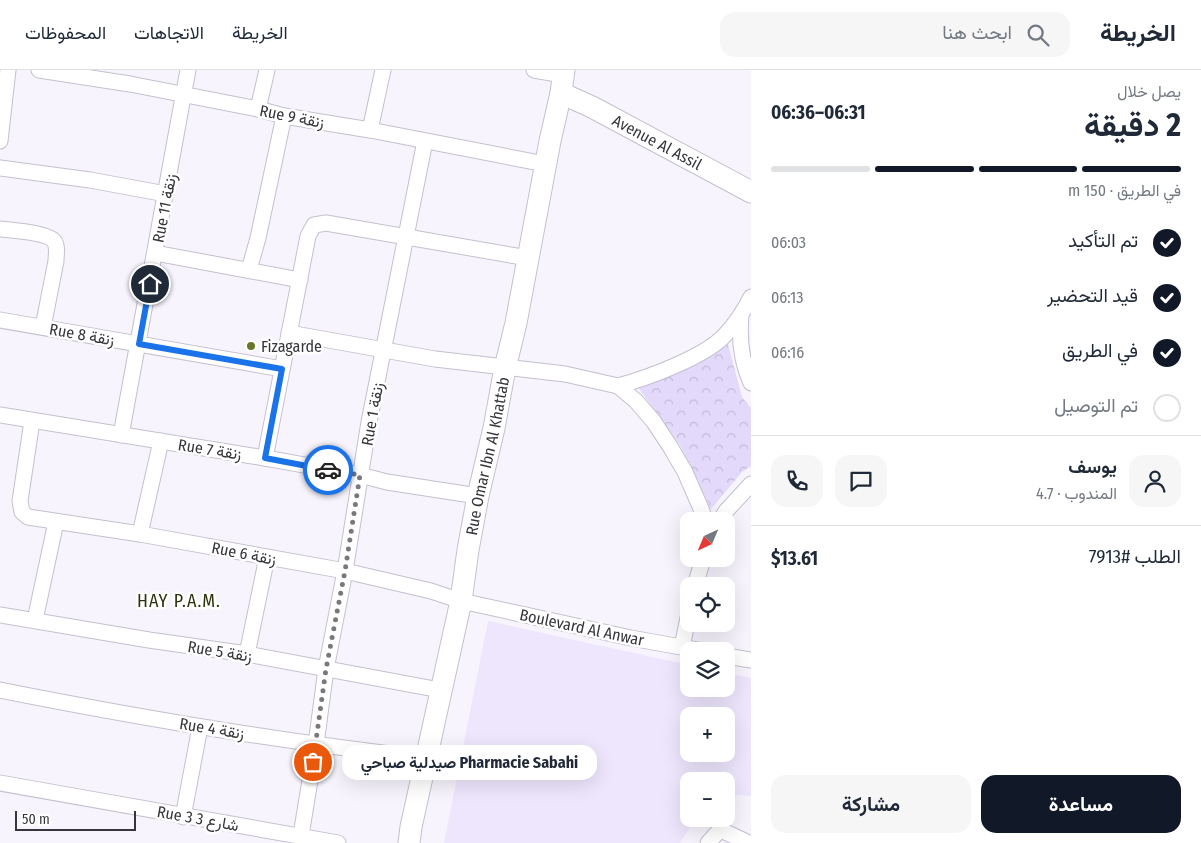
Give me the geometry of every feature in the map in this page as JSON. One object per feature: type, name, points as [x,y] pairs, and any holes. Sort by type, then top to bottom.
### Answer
[{"type":"street","points":[[0,141],[8,70]]},
{"type":"street","name":"Rue 9 زنقة","points":[[39,70],[185,94],[284,116],[370,130],[545,164]]},
{"type":"street","name":"Rue 11 زنقة","points":[[121,435],[188,70]]},
{"type":"street","points":[[258,109],[267,70]]},
{"type":"street","points":[[370,130],[383,70]]},
{"type":"street","points":[[534,70],[563,79]]},
{"type":"street","name":"Rue Omar Ibn Al Khattab","points":[[410,843],[411,827],[461,601],[478,496],[516,323],[545,164],[563,79]]},
{"type":"street","name":"Avenue Al Assil","points":[[563,79],[600,111],[751,192]]},
{"type":"street","points":[[249,270],[258,238],[284,116]]},
{"type":"street","name":"Rue 1 زنقة","points":[[301,836],[326,669],[345,571],[369,422],[425,141]]},
{"type":"street","points":[[0,168],[90,180],[166,194]]},
{"type":"street","points":[[265,458],[308,236],[314,225],[326,223],[528,258]]},
{"type":"street","points":[[0,228],[36,234],[50,238],[55,242],[57,250],[56,261],[43,327]]},
{"type":"street","points":[[155,253],[300,280]]},
{"type":"street","points":[[618,386],[646,377],[699,353],[724,336],[742,315],[751,297]]},
{"type":"street","points":[[742,315],[740,332],[742,356],[751,383]]},
{"type":"street","name":"Rue 8 زنقة","points":[[0,320],[282,369]]},
{"type":"street","points":[[289,333],[435,359],[565,374],[618,386],[636,401],[654,422],[685,472],[702,512]]},
{"type":"street","name":"Rue 7 زنقة","points":[[0,415],[265,458],[360,475],[387,482],[478,496]]},
{"type":"street","name":"Rue 6 زنقة","points":[[32,421],[20,501],[24,515],[345,571],[431,591],[461,601]]},
{"type":"street","points":[[140,534],[160,441]]},
{"type":"street","points":[[725,512],[751,484]]},
{"type":"street","points":[[35,620],[56,522]]},
{"type":"street","points":[[246,654],[267,557]]},
{"type":"street","name":"Boulevard Al Anwar","points":[[461,601],[680,647]]},
{"type":"street","name":"Rue 5 زنقة","points":[[0,615],[246,654],[440,690]]},
{"type":"street","points":[[735,657],[751,660]]},
{"type":"street","name":"Rue 4 زنقة","points":[[0,690],[200,727],[340,748],[426,758]]},
{"type":"street","points":[[183,817],[200,727]]},
{"type":"street","name":"Rue 3 شارع 3","points":[[0,783],[338,843]]},
{"type":"street","points":[[708,843],[717,833],[723,831],[749,843]]},
{"type":"shaded area","points":[[488,621],[680,663],[680,697],[735,697],[735,675],[751,678],[751,796],[735,795],[735,772],[680,772],[680,827],[691,827],[680,843],[444,843]]},
{"type":"green space","points":[[727,341],[742,397],[751,408],[751,466],[742,472],[711,509],[680,445],[637,386]]},
{"type":"way so far","points":[[313,762],[326,669],[345,571],[360,475],[328,470]]},
{"type":"place","name":"Fizagarde","points":[[251,346]]},
{"type":"place","name":"Pharmacie Sabahi صيدلية صباحي","points":[[313,762]]},
{"type":"district","name":"HAY P.A.M.","points":[[179,601]]},
{"type":"route","points":[[150,284],[139,344],[282,369],[265,458],[328,470]]}]
